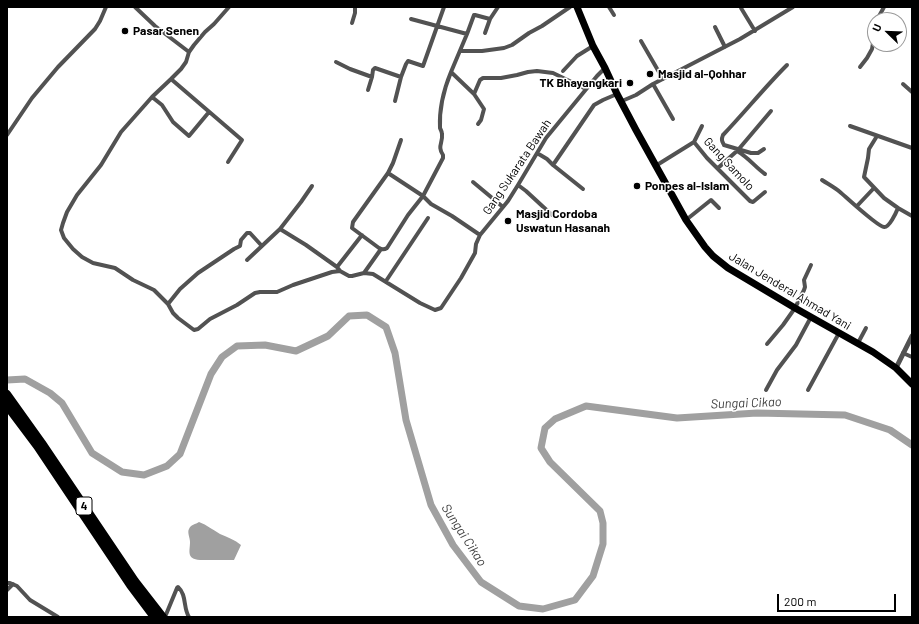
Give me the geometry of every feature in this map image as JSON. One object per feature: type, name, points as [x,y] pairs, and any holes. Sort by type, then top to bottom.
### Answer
[{"type":"highway","name":"Jalan Jenderal Ahmad Yani","points":[[577,7],[593,46],[617,94],[624,100],[636,130],[686,220],[705,247],[721,263],[739,275],[858,344],[896,368],[912,384]]},
{"type":"highway","name":"4","points":[[7,394],[42,443],[135,581],[165,615]]},
{"type":"highway","name":"4","points":[[7,406],[37,446],[130,585],[154,617]]},
{"type":"street","points":[[7,135],[37,92],[58,67],[95,30],[106,7]]},
{"type":"street","points":[[135,7],[155,26],[190,52]]},
{"type":"street","name":"Gang Sukarata Bawah","points":[[229,7],[205,32],[190,52],[182,69],[152,97],[121,132],[101,165],[77,195],[63,223],[62,231],[64,238],[72,249],[82,257],[93,263],[115,268],[133,280],[154,290],[168,304],[178,318],[192,329],[196,330],[255,293],[277,292],[339,269],[348,276],[364,273],[373,274],[420,303],[432,308],[441,308],[461,278],[475,253],[476,244],[480,235],[503,207],[518,185],[546,138],[605,68]]},
{"type":"street","points":[[352,24],[355,7]]},
{"type":"street","points":[[394,102],[406,64],[408,62],[423,66],[444,7]]},
{"type":"street","points":[[485,33],[490,19],[498,7]]},
{"type":"street","points":[[461,51],[482,51],[504,48],[542,26],[570,7]]},
{"type":"street","points":[[609,7],[614,15]]},
{"type":"street","points":[[624,100],[755,31],[793,7]]},
{"type":"street","points":[[741,8],[755,31]]},
{"type":"street","points":[[401,140],[388,173],[352,225],[352,228],[381,249],[387,248],[422,196],[443,158],[440,150],[442,136],[440,128],[441,106],[444,90],[461,51],[474,15],[490,19]]},
{"type":"street","points":[[411,19],[467,34]]},
{"type":"street","points":[[715,27],[725,47]]},
{"type":"street","points":[[641,41],[663,79]]},
{"type":"street","points":[[563,71],[577,56],[593,46]]},
{"type":"street","points":[[860,67],[870,52]]},
{"type":"street","points":[[336,62],[372,77]]},
{"type":"street","points":[[764,150],[755,154],[724,145],[722,142],[723,135],[787,65]]},
{"type":"street","points":[[368,90],[373,70],[375,68],[402,77]]},
{"type":"street","points":[[474,94],[480,80],[483,78],[517,76],[528,72],[537,71],[553,73],[586,89]]},
{"type":"street","points":[[452,72],[474,94],[485,110],[482,120],[478,124]]},
{"type":"street","points":[[171,80],[242,140],[228,162]]},
{"type":"street","points":[[654,84],[673,119]]},
{"type":"street","points":[[903,84],[912,92]]},
{"type":"street","points":[[554,165],[594,105],[617,94]]},
{"type":"street","points":[[152,97],[162,105],[173,122],[189,136],[209,112]]},
{"type":"street","points":[[718,168],[738,150],[771,111]]},
{"type":"street","points":[[694,142],[702,126]]},
{"type":"street","points":[[850,126],[912,148]]},
{"type":"street","points":[[877,136],[869,148],[864,177],[884,198],[912,216]]},
{"type":"street","name":"Gang Samolo","points":[[656,165],[694,142],[700,150],[752,202],[765,192]]},
{"type":"street","points":[[738,150],[765,174]]},
{"type":"street","points":[[537,153],[547,159],[583,189]]},
{"type":"street","points":[[388,173],[422,196],[431,204],[480,235]]},
{"type":"street","points":[[822,180],[836,189],[883,228],[889,224],[898,208]]},
{"type":"street","points":[[473,182],[503,207]]},
{"type":"street","points":[[518,185],[534,197],[552,215]]},
{"type":"street","points":[[247,260],[261,245],[280,229],[312,186]]},
{"type":"street","points":[[856,206],[874,188]]},
{"type":"street","points":[[686,220],[711,200],[719,208]]},
{"type":"street","points":[[386,282],[428,218]]},
{"type":"street","points":[[280,229],[306,245],[339,269],[362,236]]},
{"type":"street","points":[[168,304],[180,288],[198,273],[240,246],[241,240],[247,233],[250,233],[261,245]]},
{"type":"street","points":[[364,273],[381,249]]},
{"type":"street","points":[[767,344],[795,308],[804,290],[804,280],[811,265]]},
{"type":"street","points":[[766,390],[777,370],[796,345],[811,317]]},
{"type":"street","points":[[858,344],[866,328]]},
{"type":"street","points":[[808,390],[838,333]]},
{"type":"street","points":[[896,368],[912,336]]},
{"type":"street","points":[[903,353],[912,357]]},
{"type":"street","points":[[7,583],[17,586],[30,600],[58,617]]},
{"type":"street","points":[[7,590],[13,584]]},
{"type":"street","points":[[165,615],[178,587],[182,592],[189,617]]},
{"type":"shaded area","points":[[199,522],[241,545],[234,560],[200,560],[191,556],[189,551],[190,542],[188,530],[191,526]]},
{"type":"waterway","name":"Sungai Cikao","points":[[7,380],[25,379],[50,393],[62,403],[92,453],[122,472],[144,475],[167,466],[180,454],[211,374],[222,357],[237,346],[265,345],[296,351],[328,336],[349,316],[367,315],[386,327],[395,353],[406,420],[431,505],[453,545],[481,582],[519,606],[543,609],[575,600],[593,576],[603,544],[603,523],[600,511],[550,462],[541,448],[545,428],[555,419],[586,406],[677,418],[757,413],[845,415],[890,430],[912,445]]},
{"type":"place","name":"Pasar Senen","points":[[125,31]]},
{"type":"place","name":"Masjid al-Qohhar","points":[[650,74]]},
{"type":"place","name":"TK Bhayangkari","points":[[630,83]]},
{"type":"place","name":"Ponpes al-Islam","points":[[637,186]]},
{"type":"place","name":"Masjid Cordoba Uswatun Hasanah","points":[[508,221]]}]
